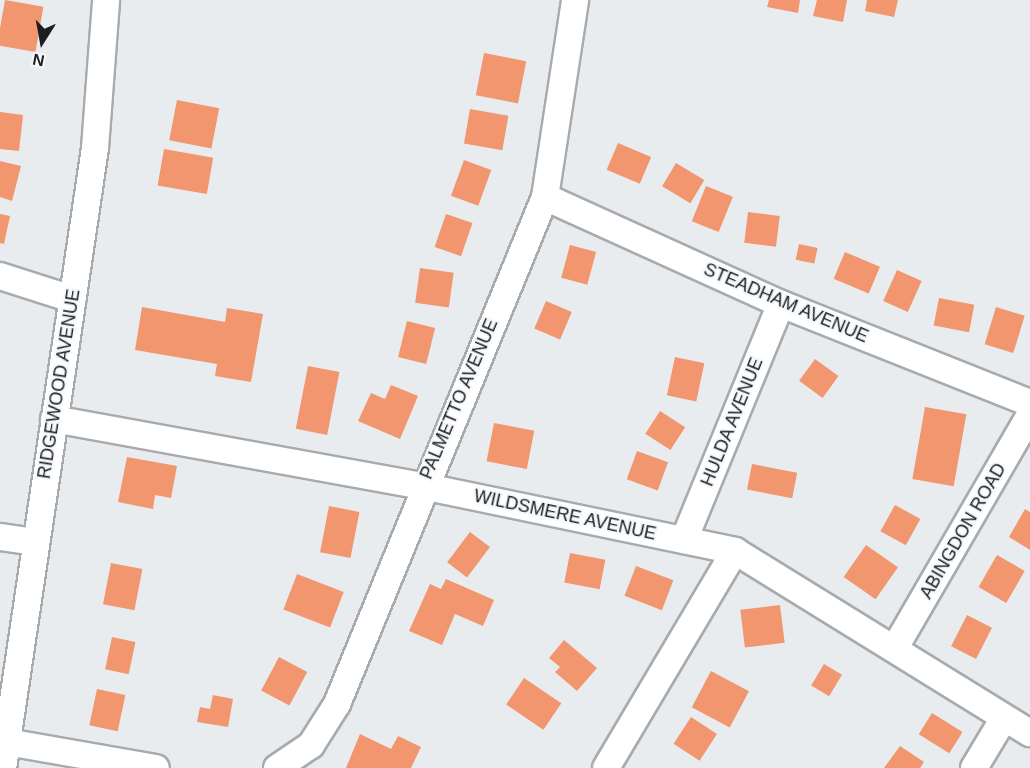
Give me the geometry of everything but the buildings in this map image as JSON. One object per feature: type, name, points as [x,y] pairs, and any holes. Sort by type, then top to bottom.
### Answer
[{"type":"street","name":"RIDGEWOOD AVENUE","points":[[3,768],[34,542],[95,148],[106,0]]},
{"type":"street","name":"PALMETTO AVENUE","points":[[277,768],[311,745],[337,704],[422,486],[544,197],[575,0]]},
{"type":"street","name":"STEADHAM AVENUE","points":[[544,197],[781,304],[1030,403]]},
{"type":"street","points":[[0,276],[72,299]]},
{"type":"street","name":"HULDA AVENUE","points":[[684,540],[781,304]]},
{"type":"street","name":"ABINGDON ROAD","points":[[896,646],[1030,415]]},
{"type":"street","name":"WILDSMERE AVENUE","points":[[54,418],[422,486],[735,551],[896,646],[1030,733]]},
{"type":"street","points":[[0,537],[34,542]]},
{"type":"street","points":[[606,768],[735,551]]},
{"type":"street","points":[[974,768],[1004,718]]},
{"type":"street","points":[[7,742],[156,768]]}]
